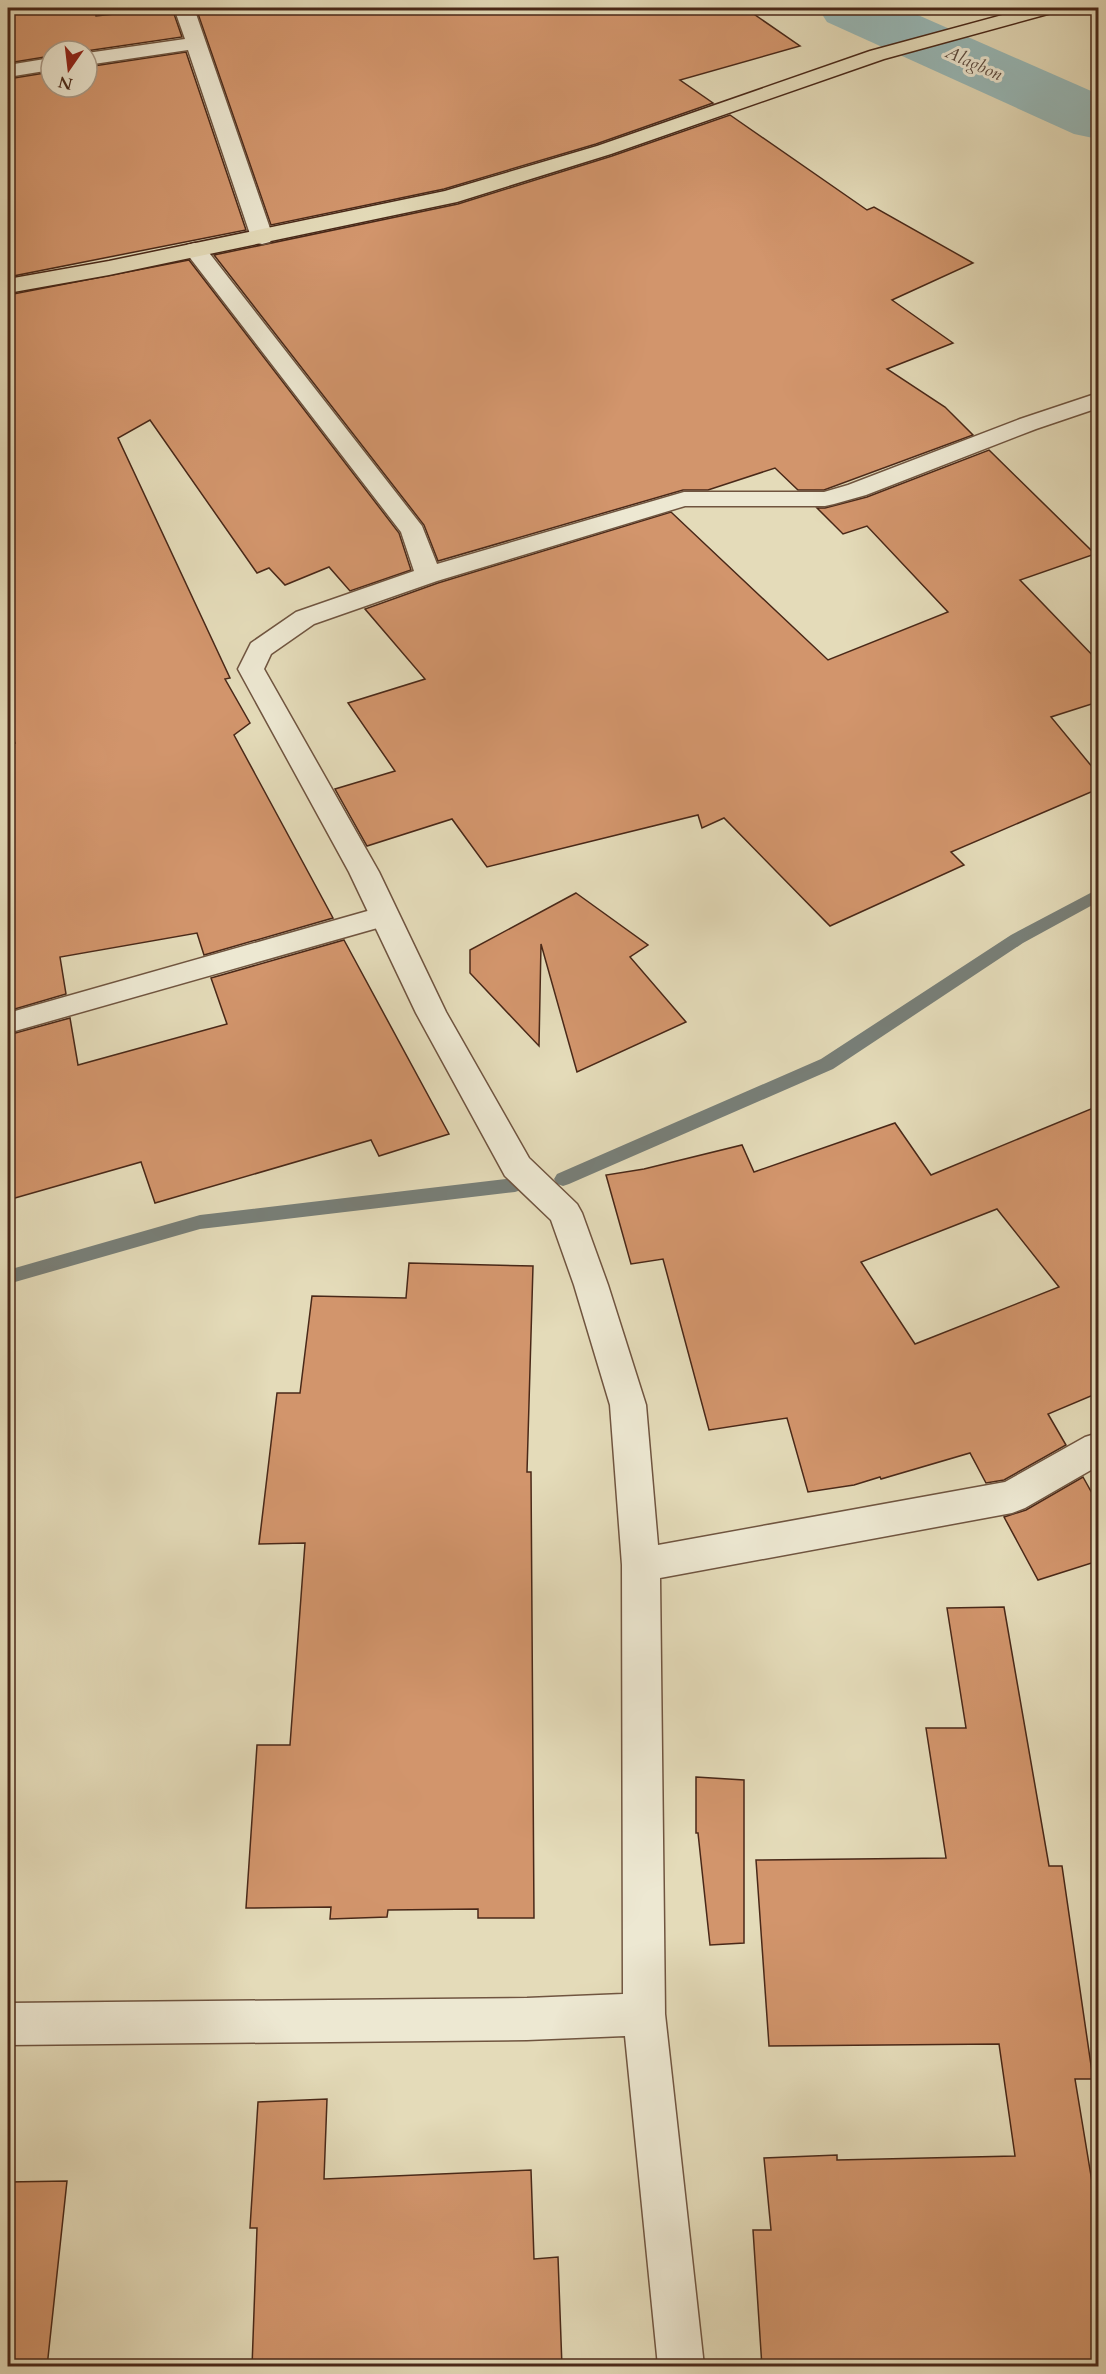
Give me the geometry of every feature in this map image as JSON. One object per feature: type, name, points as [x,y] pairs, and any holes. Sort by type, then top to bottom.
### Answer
[{"type":"main road","points":[[8,286],[262,237],[449,197],[604,150],[877,55],[1048,8]]},
{"type":"street","points":[[184,8],[262,237]]},
{"type":"street","points":[[99,57],[196,44]]},
{"type":"street","points":[[14,64],[39,64]]},
{"type":"street","points":[[195,250],[413,531],[428,575]]},
{"type":"street","points":[[681,2367],[645,2014],[641,1565],[628,1405],[591,1285],[565,1213],[517,1167],[431,1013],[364,872],[251,669],[260,649],[305,618],[428,575],[684,499],[825,499],[857,490],[1028,423],[1098,400]]},
{"type":"street","points":[[641,1565],[1012,1497],[1098,1448]]},
{"type":"street","points":[[8,2024],[527,2019],[645,2014]]},
{"type":"lane","points":[[8,1023],[386,916]]},
{"type":"building","points":[[72,8],[73,13],[95,11],[96,16],[172,8],[182,37],[99,49],[99,39],[39,39],[39,58],[8,63],[8,12]]},
{"type":"building","points":[[196,8],[745,8],[800,46],[680,80],[713,103],[596,144],[444,189],[271,225]]},
{"type":"building","points":[[186,52],[246,230],[8,277],[8,79],[39,74],[39,99],[99,99],[99,65]]},
{"type":"building","points":[[730,115],[867,210],[874,207],[973,263],[892,300],[953,343],[887,369],[945,407],[973,435],[824,490],[798,490],[775,468],[708,490],[683,490],[438,561],[424,525],[214,255],[458,204],[612,156]]},
{"type":"building","points":[[189,260],[399,533],[411,570],[350,591],[329,567],[285,585],[269,568],[257,573],[150,420],[118,438],[230,678],[225,679],[250,723],[234,735],[333,918],[204,955],[197,933],[60,957],[66,994],[8,1011],[8,745],[15,743],[8,727],[8,295]]},
{"type":"building","points":[[989,450],[1095,554],[1020,580],[1098,661],[1098,702],[1051,717],[1098,774],[1098,789],[951,852],[964,865],[830,926],[724,818],[702,828],[698,815],[487,867],[452,819],[367,846],[335,789],[395,771],[348,703],[425,679],[365,609],[438,583],[671,512],[828,660],[948,612],[867,526],[843,534],[817,508],[867,497]]},
{"type":"building","points":[[576,893],[648,945],[630,957],[686,1022],[577,1072],[541,944],[539,1046],[470,973],[470,950]]},
{"type":"building","points":[[344,940],[449,1134],[379,1156],[371,1140],[155,1203],[141,1162],[8,1200],[8,1035],[70,1018],[78,1065],[227,1024],[211,978]]},
{"type":"building","points":[[1098,1106],[1098,1393],[1048,1414],[1066,1445],[1004,1480],[986,1483],[970,1453],[881,1479],[880,1477],[854,1485],[808,1492],[787,1418],[709,1430],[663,1259],[631,1264],[606,1175],[644,1169],[742,1145],[754,1172],[895,1123],[931,1175]],"holes":[[[997,1209],[1059,1287],[915,1344],[861,1262]]]},
{"type":"building","points":[[409,1263],[533,1266],[527,1472],[531,1472],[534,1918],[478,1918],[478,1909],[388,1910],[387,1917],[330,1919],[331,1907],[246,1908],[257,1745],[290,1745],[305,1543],[259,1544],[277,1393],[300,1393],[312,1296],[406,1298]]},
{"type":"building","points":[[1083,1477],[1098,1504],[1098,1561],[1038,1580],[1004,1517],[1026,1510]]},
{"type":"building","points":[[1004,1607],[1049,1866],[1062,1866],[1093,2079],[1075,2079],[1098,2218],[1098,2367],[762,2367],[753,2230],[771,2230],[764,2158],[837,2155],[837,2160],[1015,2156],[999,2044],[769,2046],[756,1860],[946,1858],[926,1728],[966,1728],[947,1608]]},
{"type":"building","points":[[696,1777],[744,1780],[744,1943],[710,1945],[698,1833],[696,1833]]},
{"type":"building","points":[[327,2099],[324,2179],[531,2170],[534,2259],[558,2257],[562,2367],[252,2367],[257,2228],[250,2228],[258,2102]]},
{"type":"building","points":[[67,2181],[47,2367],[8,2367],[8,2182]]},
{"type":"waterway","name":"Alagbon","points":[[850,8],[1098,119]]},
{"type":"waterway","points":[[563,1179],[827,1064],[1017,939],[1098,895]]},
{"type":"waterway","points":[[8,1277],[200,1222],[515,1185]]}]
